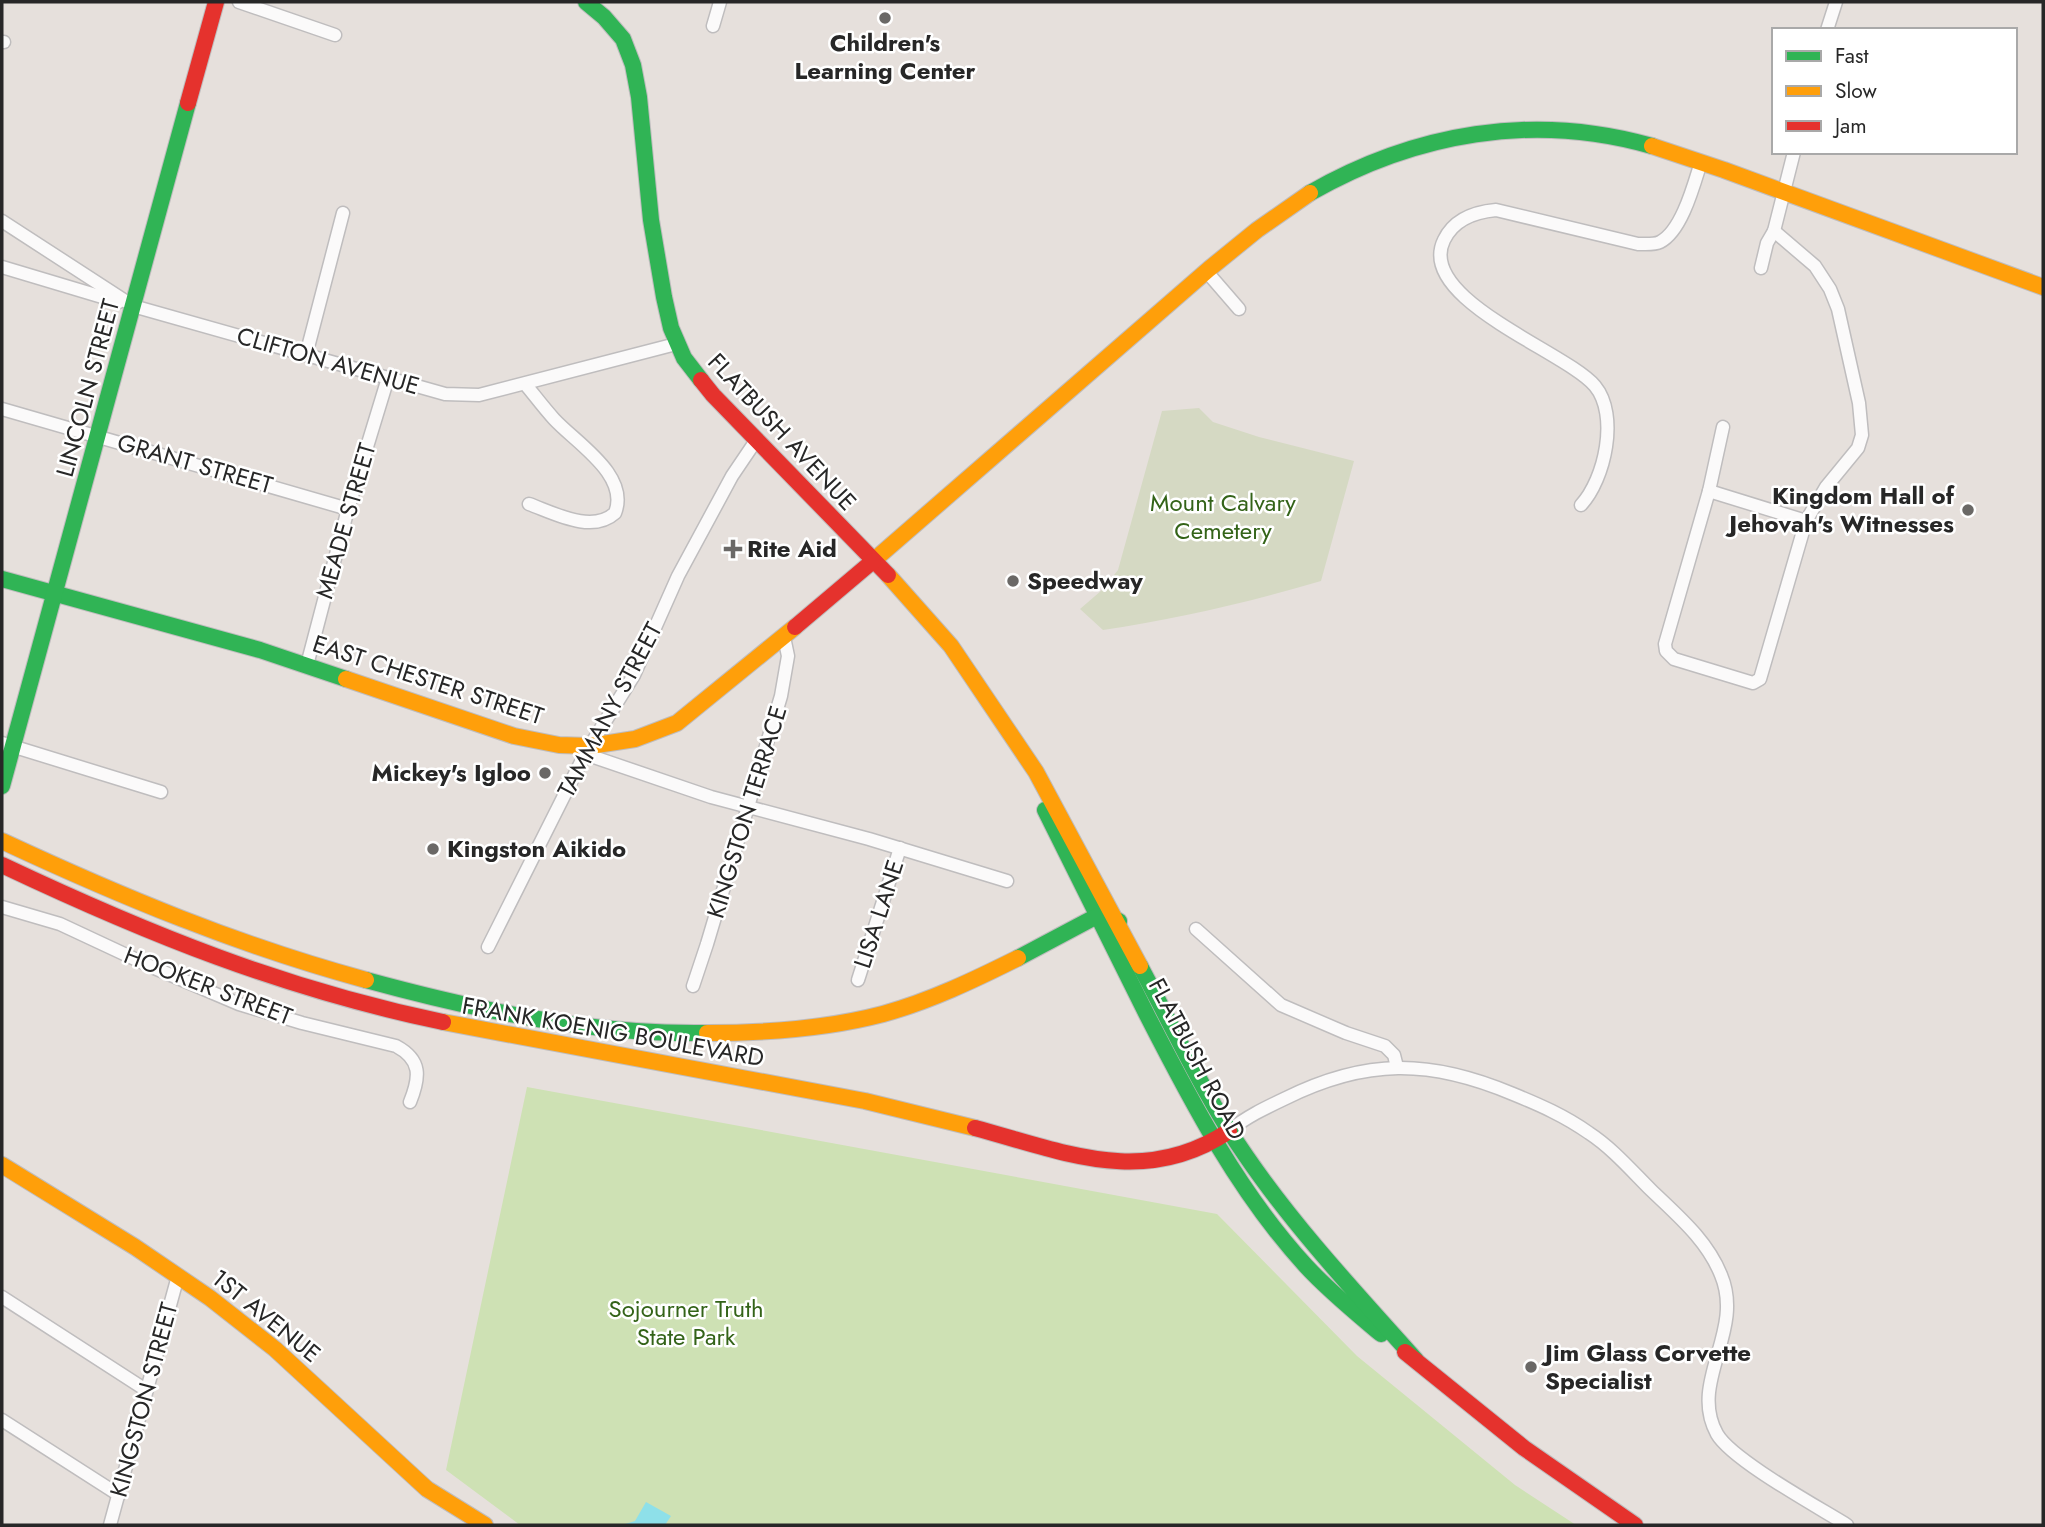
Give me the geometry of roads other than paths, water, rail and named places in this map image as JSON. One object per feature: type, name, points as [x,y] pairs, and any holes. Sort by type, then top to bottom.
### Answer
[{"type":"main road","name":"LINCOLN STREET","points":[[2,786],[7,745],[55,594],[216,2]]},
{"type":"main road","name":"FLATBUSH AVENUE","points":[[586,2],[604,17],[622,39],[633,65],[658,261],[667,313],[676,344],[703,384],[937,629]]},
{"type":"main road","name":"EAST CHESTER STREET","points":[[2,579],[184,628],[307,665],[514,736],[587,750],[635,739],[677,723],[784,637],[1207,272],[1278,215],[1328,182],[1382,158],[1440,141],[1489,132],[1559,131],[1622,139],[1701,162],[1783,192]]},
{"type":"main road","points":[[1783,192],[2043,287]]},
{"type":"main road","name":"FLATBUSH ROAD","points":[[937,629],[965,665],[1049,794],[1229,1131],[1290,1217],[1416,1360]]},
{"type":"main road","name":"FLATBUSH ROAD","points":[[1007,731],[1097,916],[1214,1142],[1259,1208],[1308,1266],[1365,1322],[1524,1448],[1635,1525]]},
{"type":"main road","name":"FRANK KOENIG BOULEVARD","points":[[5,843],[182,921],[320,969],[513,1015],[640,1031],[774,1031],[829,1025],[882,1014],[959,987],[1097,916]]},
{"type":"main road","name":"FRANK KOENIG BOULEVARD","points":[[3,865],[118,918],[243,967],[313,990],[419,1018],[863,1101],[947,1120],[1100,1161],[1145,1162],[1189,1153],[1214,1142],[1229,1131]]},
{"type":"main road","points":[[1097,916],[1105,915],[1119,921]]},
{"type":"main road","name":"1ST AVENUE","points":[[2,1165],[178,1276],[275,1349],[427,1489],[485,1525]]},
{"type":"street","points":[[239,2],[335,35]]},
{"type":"street","points":[[713,26],[720,2]]},
{"type":"street","points":[[1828,28],[1836,2]]},
{"type":"street","points":[[1761,268],[1767,243],[1774,231],[1793,154]]},
{"type":"street","points":[[1581,505],[1590,496],[1608,435],[1609,416],[1605,401],[1584,376],[1510,330],[1462,293],[1442,270],[1439,258],[1441,245],[1447,233],[1458,222],[1478,212],[1496,210],[1638,244],[1660,242],[1674,229],[1688,202],[1701,162]]},
{"type":"street","points":[[306,355],[343,213]]},
{"type":"street","name":"CLIFTON AVENUE","points":[[2,221],[133,306],[459,396],[479,396],[526,385],[676,344]]},
{"type":"street","points":[[1723,427],[1709,491],[1665,644],[1670,656],[1753,683],[1760,679],[1806,522],[1826,487],[1858,448],[1862,435],[1859,403],[1838,309],[1830,289],[1815,266],[1774,231]]},
{"type":"street","points":[[2,267],[133,306]]},
{"type":"street","points":[[1207,272],[1239,309]]},
{"type":"street","name":"MEADE STREET","points":[[307,665],[348,509],[388,378]]},
{"type":"street","points":[[526,385],[554,419],[613,479],[619,497],[615,513],[590,522],[529,504]]},
{"type":"street","name":"GRANT STREET","points":[[2,409],[348,509]]},
{"type":"street","name":"TAMMANY STREET","points":[[488,947],[587,750],[634,675],[678,576],[732,475],[757,439]]},
{"type":"street","points":[[1709,491],[1806,522]]},
{"type":"street","name":"KINGSTON TERRACE","points":[[692,986],[749,807],[786,677],[789,656],[784,637]]},
{"type":"street","points":[[7,745],[162,792]]},
{"type":"street","name":"EAST CHESTER STREET","points":[[587,750],[687,789],[900,848],[1007,881]]},
{"type":"street","name":"LISA LANE","points":[[858,980],[900,848]]},
{"type":"street","name":"HOOKER STREET","points":[[2,907],[60,924],[239,1004],[396,1046],[407,1052],[415,1061],[415,1090],[410,1102]]},
{"type":"street","points":[[1196,929],[1281,1005],[1346,1033],[1385,1046],[1394,1055],[1397,1067]]},
{"type":"street","points":[[1229,1131],[1241,1121],[1326,1080],[1356,1072],[1397,1067],[1446,1071],[1483,1081],[1555,1111],[1591,1134],[1616,1155],[1710,1251],[1725,1289],[1727,1324],[1709,1384],[1710,1422],[1720,1438],[1737,1456],[1847,1525]]},
{"type":"street","name":"KINGSTON STREET","points":[[110,1525],[178,1276]]},
{"type":"street","points":[[2,1297],[146,1390]]},
{"type":"street","points":[[2,1420],[119,1495]]},
{"type":"water","points":[[646,1502],[671,1516],[665,1525],[622,1525],[635,1521]]},
{"type":"place","name":"Children's Learning Center","points":[[885,18]]},
{"type":"place","name":"Kingdom Hall of Jehovah's Witnesses","points":[[1968,510]]},
{"type":"place","name":"Rite Aid","points":[[733,549]]},
{"type":"place","name":"Speedway","points":[[1013,581]]},
{"type":"place","name":"Mickey's Igloo","points":[[545,773]]},
{"type":"place","name":"Kingston Aikido","points":[[433,849]]},
{"type":"place","name":"Jim Glass Corvette Specialist","points":[[1531,1367]]},
{"type":"park label","name":"Mount Calvary Cemetery","points":[[1223,517]]},
{"type":"park label","name":"Sojourner Truth State Park","points":[[686,1323]]}]
